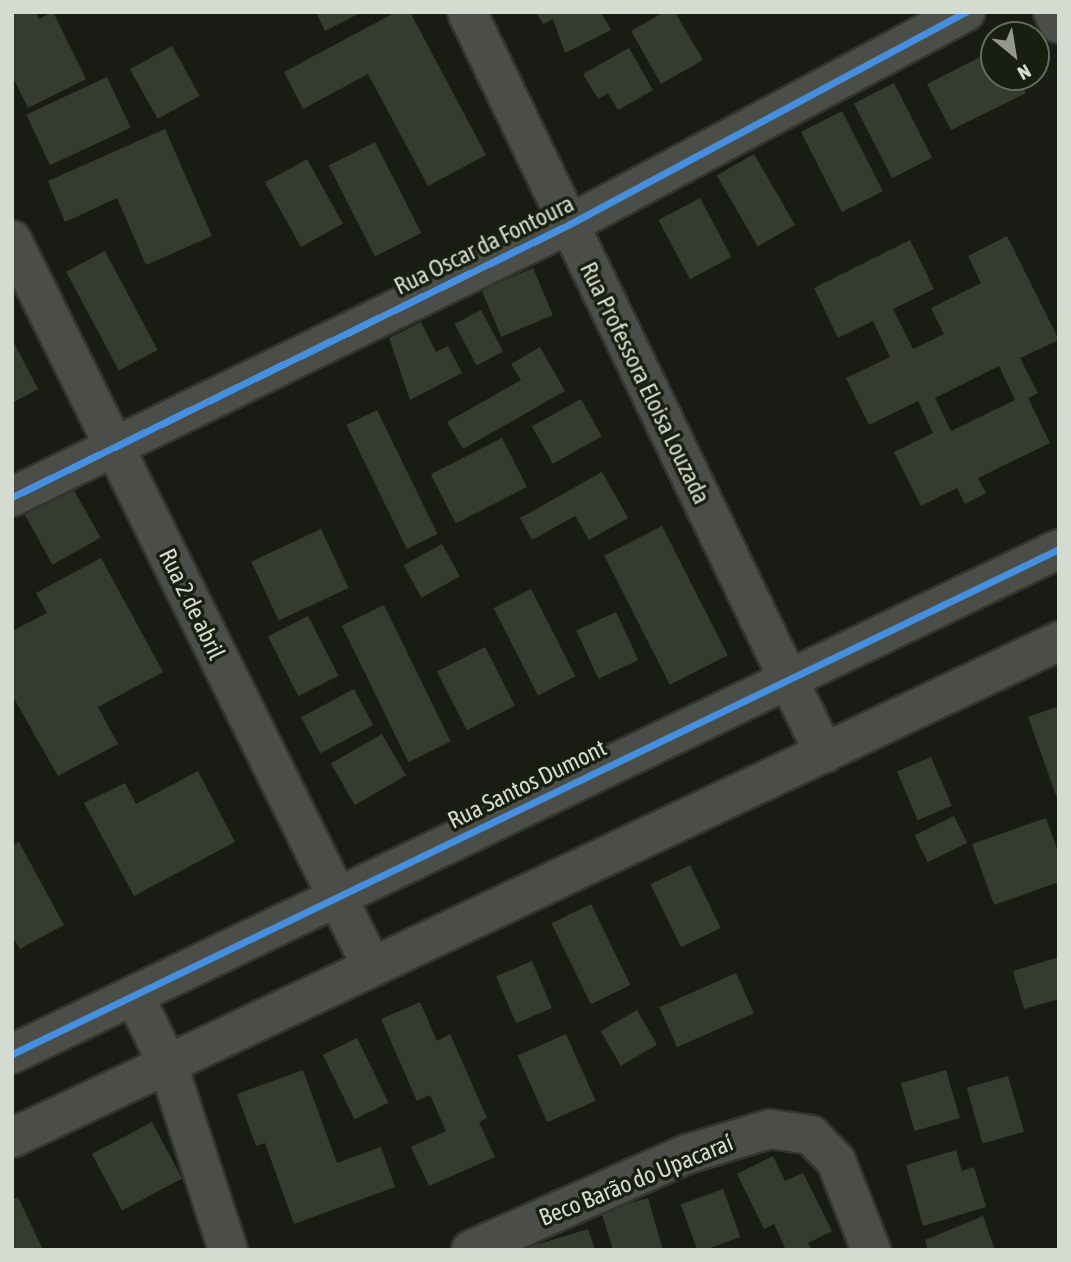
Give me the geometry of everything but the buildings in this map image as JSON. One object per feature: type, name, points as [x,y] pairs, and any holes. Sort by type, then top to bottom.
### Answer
[{"type":"street","name":"Rua Professora Eloisa Louzada","points":[[467,12],[824,753]]},
{"type":"street","name":"Rua Oscar da Fontoura","points":[[12,497],[568,225],[966,12]]},
{"type":"street","points":[[1053,12],[1059,24]]},
{"type":"street","name":"Rua 2 de abril","points":[[12,240],[372,967]]},
{"type":"street","name":"Rua Santos Dumont","points":[[12,1054],[1059,548]]},
{"type":"street","points":[[12,1138],[1059,641]]},
{"type":"street","points":[[134,995],[167,1065],[228,1250]]},
{"type":"street","name":"Beco Barão do Upacaraí","points":[[471,1250],[687,1154],[770,1129],[811,1135],[836,1161],[872,1250]]},
{"type":"cycle path","points":[[12,497],[568,225],[966,12]]},
{"type":"cycle path","points":[[12,1054],[1059,549]]}]
